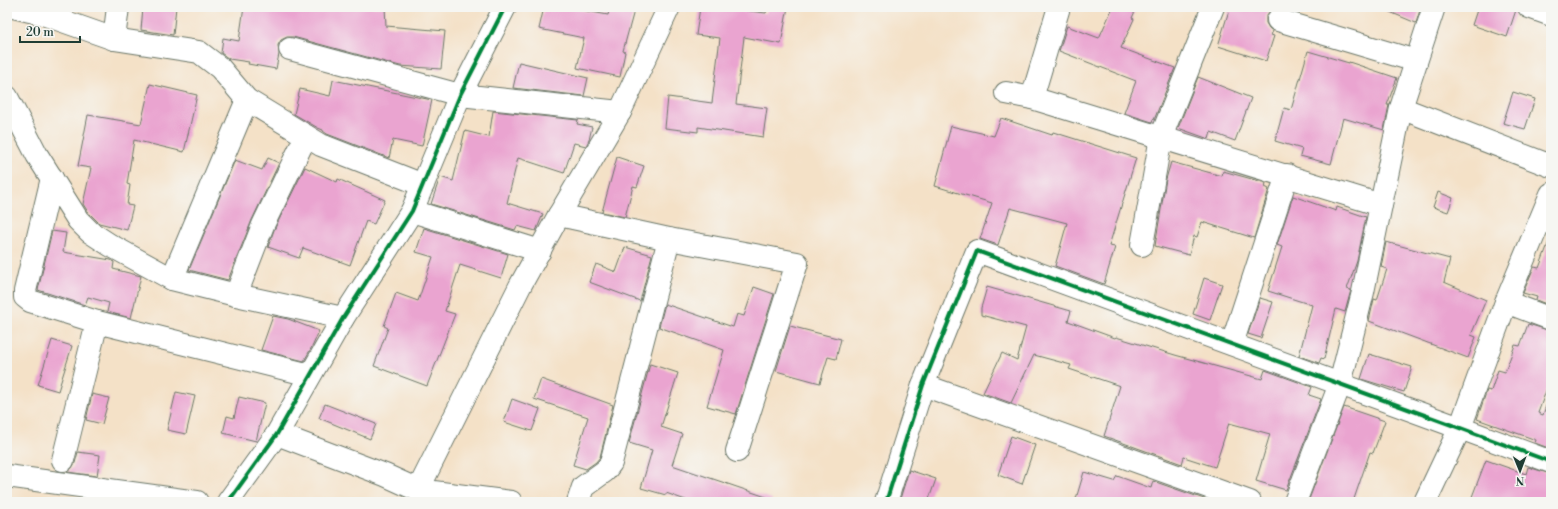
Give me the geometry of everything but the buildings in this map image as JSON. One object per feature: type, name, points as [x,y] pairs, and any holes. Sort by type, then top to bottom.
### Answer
[{"type":"street","points":[[13,7],[43,14],[114,39],[199,52],[220,68],[247,100],[321,145],[423,185]]},
{"type":"street","points":[[114,39],[118,7]]},
{"type":"street","points":[[228,502],[277,434],[343,318],[412,211],[460,95],[505,7]]},
{"type":"street","points":[[418,490],[520,286],[559,215],[620,112],[669,7]]},
{"type":"street","points":[[1032,98],[1058,7]]},
{"type":"street","points":[[1142,245],[1161,137],[1213,7]]},
{"type":"street","points":[[1295,502],[1340,384],[1363,292],[1401,108],[1434,7]]},
{"type":"street","points":[[1529,7],[1551,15]]},
{"type":"street","points":[[1278,20],[1416,61]]},
{"type":"street","points":[[290,49],[460,95],[620,112]]},
{"type":"street","points":[[1006,92],[1032,98],[1381,205]]},
{"type":"street","points":[[7,97],[37,154],[78,220],[90,232],[110,245],[172,279],[236,295],[343,318]]},
{"type":"street","points":[[172,279],[247,100]]},
{"type":"street","points":[[1401,108],[1551,166]]},
{"type":"street","points":[[236,295],[263,225],[306,136]]},
{"type":"street","points":[[1232,344],[1287,175]]},
{"type":"street","points":[[52,178],[25,291],[25,297],[30,301],[97,322],[310,375]]},
{"type":"street","points":[[1425,502],[1460,428],[1506,302],[1551,194]]},
{"type":"street","points":[[412,211],[540,251]]},
{"type":"street","points":[[559,215],[669,239],[797,263],[737,451]]},
{"type":"street","points":[[578,502],[583,487],[605,471],[611,463],[669,239]]},
{"type":"street","points":[[886,502],[922,385],[977,251],[1551,462]]},
{"type":"street","points":[[1506,302],[1551,319]]},
{"type":"street","points":[[63,460],[97,322]]},
{"type":"street","points":[[922,385],[1250,502]]},
{"type":"street","points":[[277,434],[385,475],[418,490],[510,502]]},
{"type":"street","points":[[7,476],[197,502]]},
{"type":"cycle path","points":[[228,502],[277,434],[343,318],[412,211],[460,95],[505,7]]},
{"type":"cycle path","points":[[886,502],[923,385],[977,251],[1551,462]]}]
